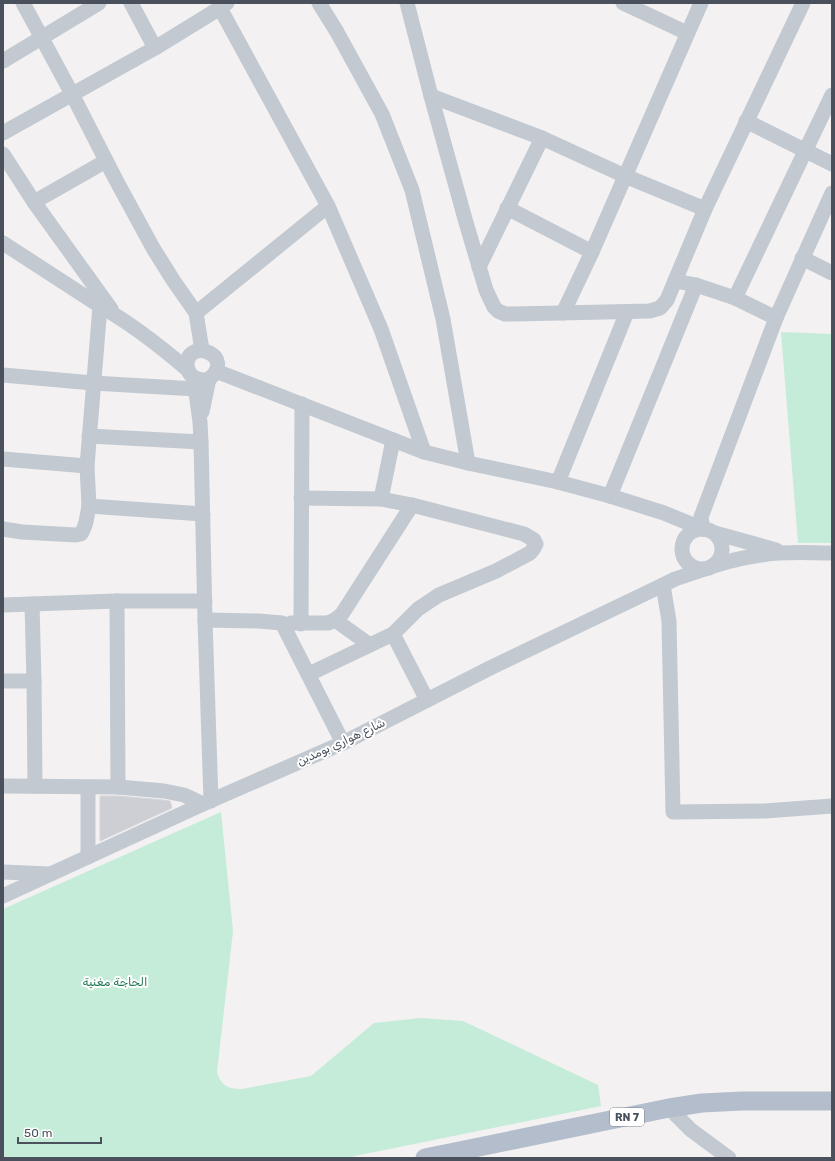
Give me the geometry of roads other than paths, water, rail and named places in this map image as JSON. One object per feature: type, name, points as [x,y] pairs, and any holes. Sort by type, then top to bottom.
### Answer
[{"type":"main road","name":"RN 7","points":[[425,1158],[669,1108],[702,1103],[742,1101],[832,1101]]},
{"type":"street","points":[[23,3],[157,254],[196,313],[198,351]]},
{"type":"street","points":[[3,61],[99,3]]},
{"type":"street","points":[[131,3],[154,48]]},
{"type":"street","points":[[319,3],[337,32],[382,114],[412,190],[443,319],[468,464]]},
{"type":"street","points":[[407,3],[431,96],[486,290],[494,307],[505,314],[626,312],[650,311],[660,308],[667,300],[705,209],[803,3]]},
{"type":"street","points":[[624,3],[687,33]]},
{"type":"street","points":[[564,313],[700,3]]},
{"type":"street","points":[[3,133],[154,48],[224,6],[328,206],[380,329],[424,452]]},
{"type":"street","points":[[431,96],[542,138],[625,176],[705,209]]},
{"type":"street","points":[[735,298],[832,96]]},
{"type":"street","points":[[746,121],[832,164]]},
{"type":"street","points":[[479,267],[542,138]]},
{"type":"street","points":[[3,154],[34,202],[115,314]]},
{"type":"street","points":[[34,202],[106,161]]},
{"type":"street","points":[[664,513],[677,528],[681,538],[683,553],[691,566],[702,569],[711,567],[718,562],[721,556],[722,544],[719,538],[709,531],[701,517],[776,318],[832,193]]},
{"type":"street","points":[[196,313],[328,206]]},
{"type":"street","points":[[507,208],[592,252]]},
{"type":"street","points":[[3,243],[100,306],[115,314],[154,342],[193,379]]},
{"type":"street","points":[[802,258],[832,273]]},
{"type":"street","points":[[675,281],[696,285],[735,298],[776,318]]},
{"type":"street","points":[[610,496],[696,285]]},
{"type":"street","points":[[3,529],[22,532],[76,535],[81,534],[84,528],[89,506],[86,466],[100,306]]},
{"type":"street","points":[[558,482],[626,312]]},
{"type":"street","points":[[154,342],[198,351],[207,351],[215,357],[218,366],[213,375],[200,422]]},
{"type":"street","points":[[3,786],[118,787],[164,791],[207,802],[205,601],[201,442],[200,422],[193,379],[187,364],[188,359],[198,351]]},
{"type":"street","points":[[3,375],[94,382],[204,380],[213,375],[302,404],[424,452],[468,464],[558,482],[610,496],[664,513],[709,531],[786,552],[832,553]]},
{"type":"street","points":[[301,624],[302,404]]},
{"type":"street","points":[[89,436],[201,442]]},
{"type":"street","points":[[381,499],[393,440]]},
{"type":"street","points":[[3,459],[86,466]]},
{"type":"street","points":[[301,498],[381,499],[412,505],[524,534],[534,540],[536,544],[530,553],[496,571],[439,596],[418,609],[393,634],[309,674]]},
{"type":"street","points":[[205,620],[259,621],[301,624],[328,623],[335,620],[342,614],[412,505]]},
{"type":"street","points":[[89,506],[203,514]]},
{"type":"street","points":[[709,531],[697,530],[691,532],[686,537],[683,542],[682,569],[669,582],[673,812],[765,811],[832,806]]},
{"type":"street","name":"شارع هواري بومدين","points":[[3,896],[207,802],[343,743],[427,700],[669,582],[737,559],[786,552]]},
{"type":"street","points":[[3,605],[117,601],[205,601]]},
{"type":"street","points":[[117,601],[118,787]]},
{"type":"street","points":[[32,604],[35,786]]},
{"type":"street","points":[[335,620],[370,645]]},
{"type":"street","points":[[282,623],[343,743]]},
{"type":"street","points":[[393,634],[427,700]]},
{"type":"street","points":[[3,681],[34,681]]},
{"type":"street","points":[[88,787],[88,857]]},
{"type":"street","points":[[3,872],[52,874]]},
{"type":"street","points":[[669,1108],[691,1130],[728,1158]]},
{"type":"park label","name":"الحاجة مغنية","points":[[115,982]]}]
